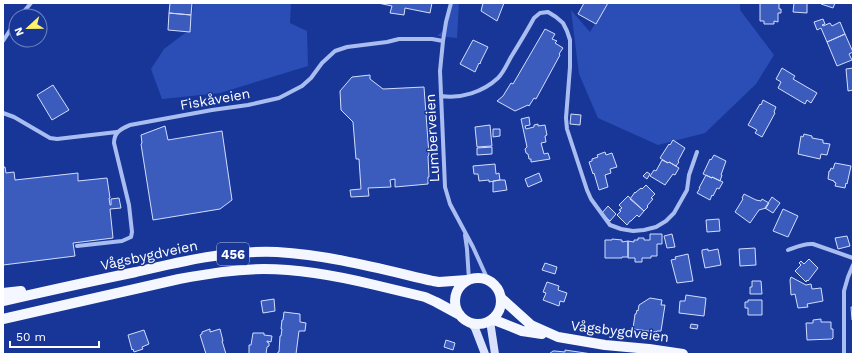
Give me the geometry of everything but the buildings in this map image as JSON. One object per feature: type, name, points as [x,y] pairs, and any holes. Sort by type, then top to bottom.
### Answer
[{"type":"main road","name":"Vågsbygdveien","points":[[3,301],[187,260],[245,253],[276,252],[306,254],[337,259],[433,281],[468,280]]},
{"type":"main road","name":"456","points":[[3,319],[179,279],[236,270],[264,269],[320,273],[348,278],[425,297],[460,315],[471,323]]},
{"type":"main road","name":"456","points":[[468,280],[478,278],[488,280]]},
{"type":"main road","points":[[460,315],[456,309],[455,296],[462,284],[468,280]]},
{"type":"main road","points":[[471,323],[481,324],[490,320],[499,310],[501,302],[500,292],[493,283],[488,280]]},
{"type":"main road","name":"456","points":[[3,293],[71,286]]},
{"type":"main road","name":"Vågsbygdveien","points":[[501,298],[531,325],[553,336]]},
{"type":"main road","name":"456","points":[[3,325],[22,315]]},
{"type":"main road","name":"Vågsbygdveien","points":[[490,320],[522,331],[605,345],[683,354]]},
{"type":"street","name":"Lumberveien","points":[[451,3],[446,22],[440,72],[445,187],[450,204],[473,247],[488,280]]},
{"type":"street","points":[[441,96],[454,98],[473,93],[490,84],[499,77],[534,18],[540,13],[548,12],[563,23],[570,40],[570,67],[566,118],[570,140],[591,199],[610,225],[633,231],[656,227],[666,221],[674,213],[687,190],[697,152]]},
{"type":"street","name":"Fiskåveien","points":[[3,113],[14,117],[50,138],[57,139],[117,132],[120,129],[130,125],[248,105],[279,98],[302,86],[312,78],[322,63],[335,51],[347,47],[399,39],[432,38],[443,41]]},
{"type":"street","points":[[77,246],[122,240],[131,236],[132,232],[129,205],[114,143],[117,132]]},
{"type":"street","name":"Lumberveien","points":[[464,231],[467,248],[468,280]]},
{"type":"street","points":[[788,250],[808,243],[853,258]]},
{"type":"street","points":[[844,354],[844,291],[853,265]]},
{"type":"street","points":[[490,320],[495,354]]},
{"type":"street","points":[[471,323],[475,328],[486,354]]},
{"type":"shaded area","points":[[194,3],[291,3],[290,23],[307,31],[308,66],[220,93],[162,99],[151,69],[164,49],[189,30]]},
{"type":"shaded area","points":[[450,3],[459,3],[457,38],[437,36],[445,29]]},
{"type":"shaded area","points":[[608,3],[740,3],[740,10],[774,55],[756,84],[705,133],[658,145],[598,118],[579,74],[571,10],[590,32]]}]
